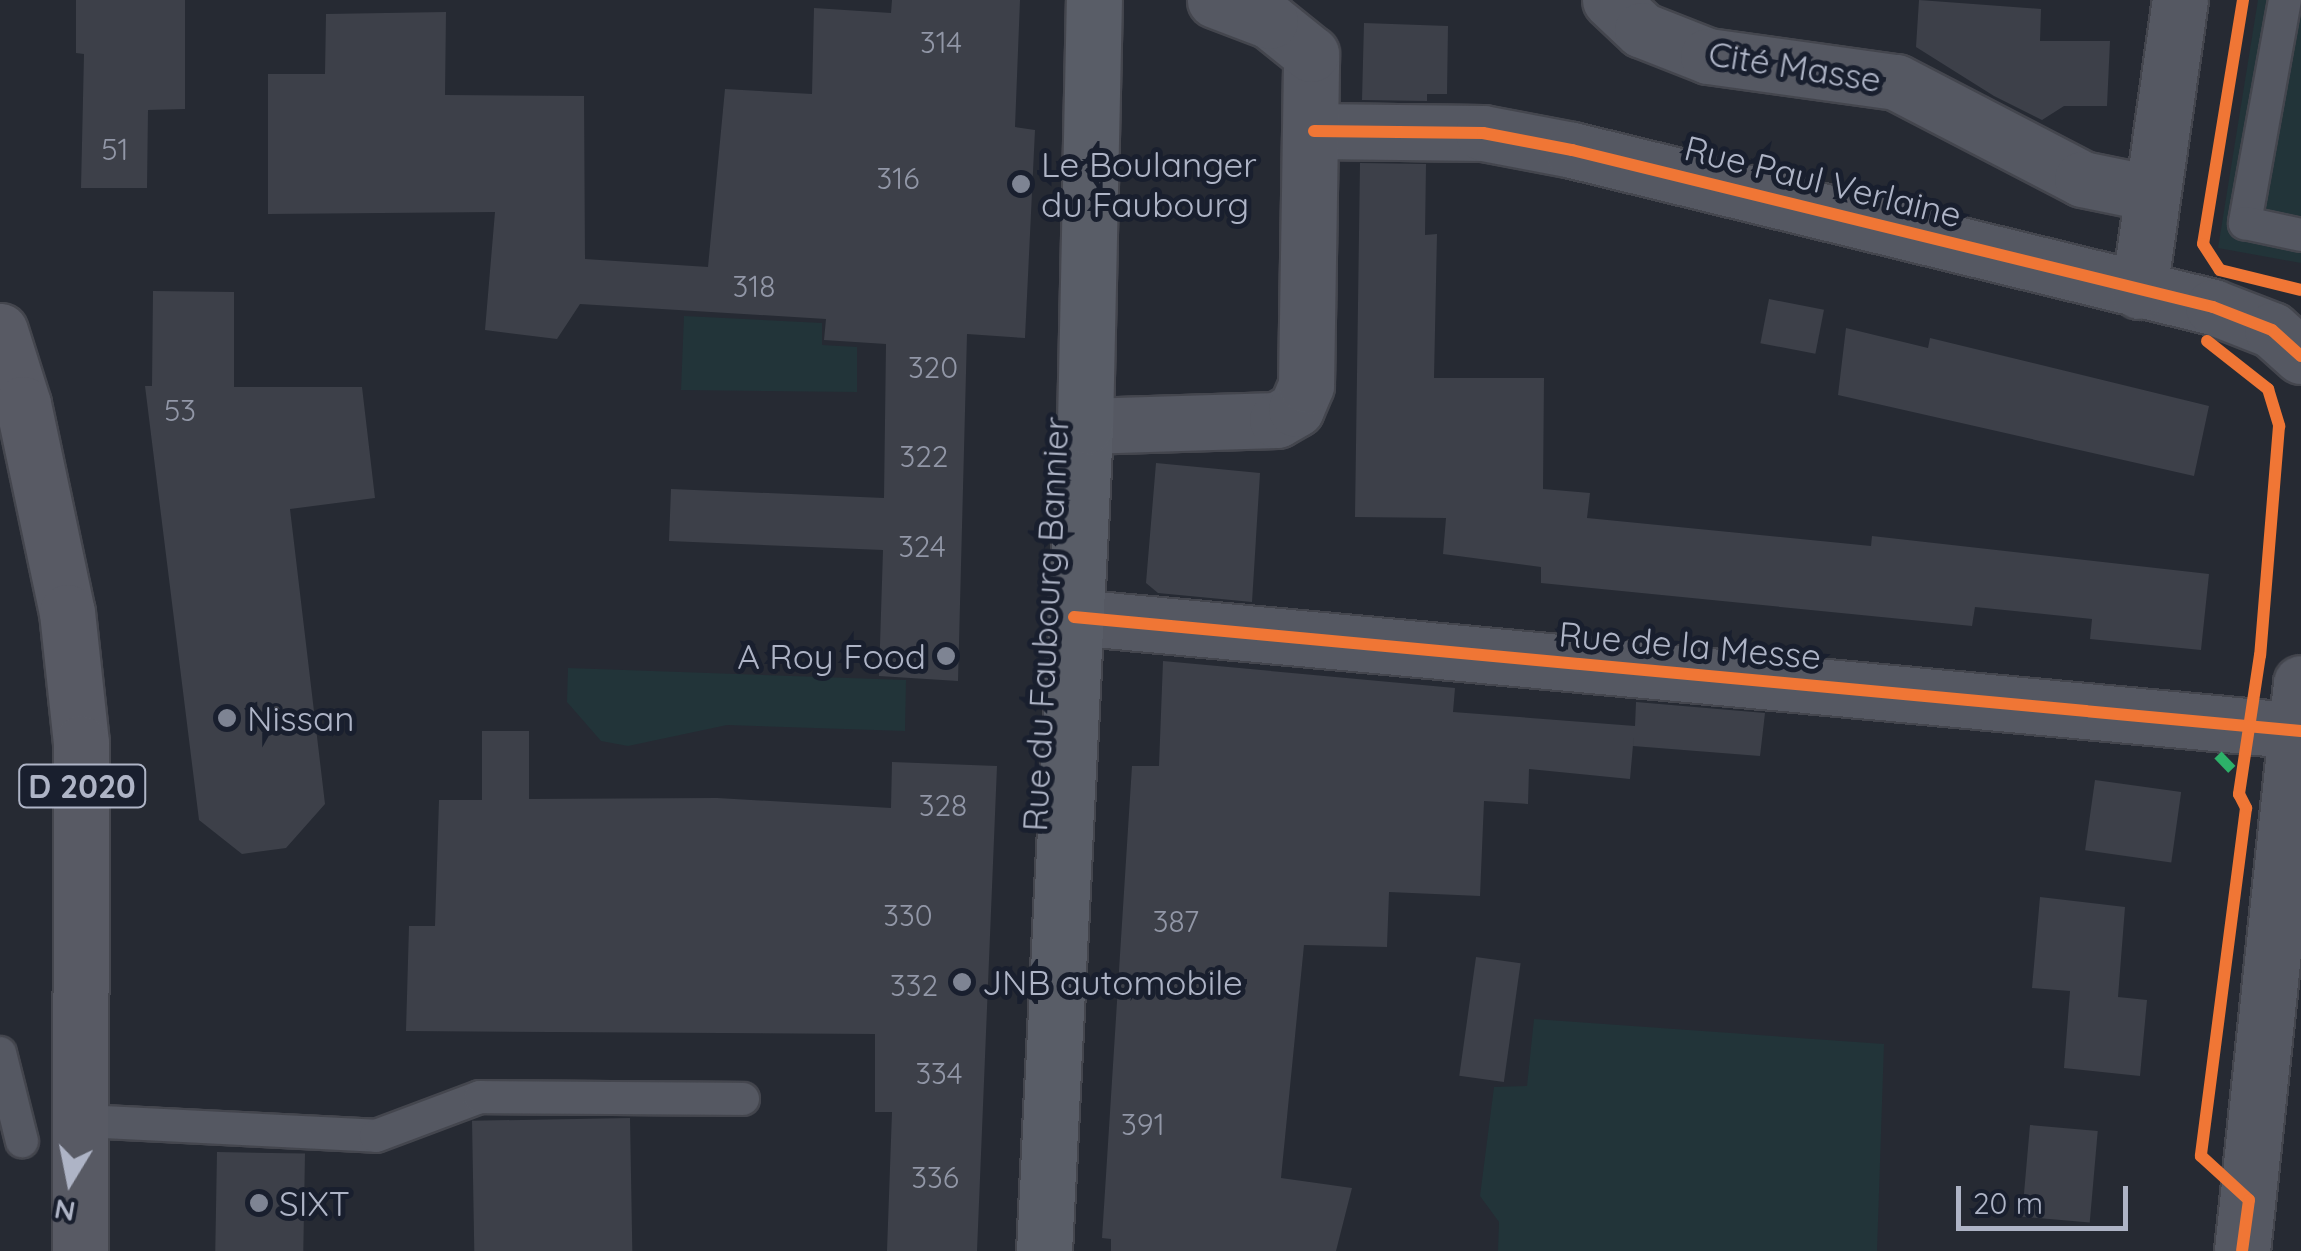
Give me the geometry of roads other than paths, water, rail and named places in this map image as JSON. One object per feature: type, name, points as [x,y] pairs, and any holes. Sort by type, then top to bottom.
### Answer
[{"type":"main road","name":"Rue du Faubourg Bannier","points":[[1044,1251],[1085,426],[1094,0]]},
{"type":"main road","name":"D 2020","points":[[0,330],[66,612],[81,743],[84,1132],[80,1251]]},
{"type":"street","points":[[1085,426],[1277,420],[1296,409],[1306,386],[1314,131],[1310,54],[1270,21],[1215,0]]},
{"type":"street","name":"Cité Masse","points":[[1610,0],[1642,30],[1708,56],[1896,82],[2082,179],[2151,193]]},
{"type":"street","points":[[2140,292],[2180,0]]},
{"type":"street","name":"Rue Paul Verlaine","points":[[1314,131],[1483,133],[2213,307],[2272,330],[2301,356]]},
{"type":"street","name":"Rue de la Messe","points":[[1074,617],[2300,715]]},
{"type":"street","points":[[2278,1251],[2246,1225],[2300,715]]},
{"type":"lane","points":[[2288,18],[2245,223],[2301,235]]},
{"type":"lane","points":[[0,1053],[11,1143],[84,1132],[376,1136],[480,1098],[743,1099]]},
{"type":"place","name":"Le Boulanger du Faubourg","points":[[1021,184]]},
{"type":"place","name":"A Roy Food","points":[[946,656]]},
{"type":"place","name":"Nissan","points":[[227,718]]},
{"type":"place","name":"JNB automobile","points":[[962,982]]},
{"type":"place","name":"SIXT","points":[[259,1203]]}]
